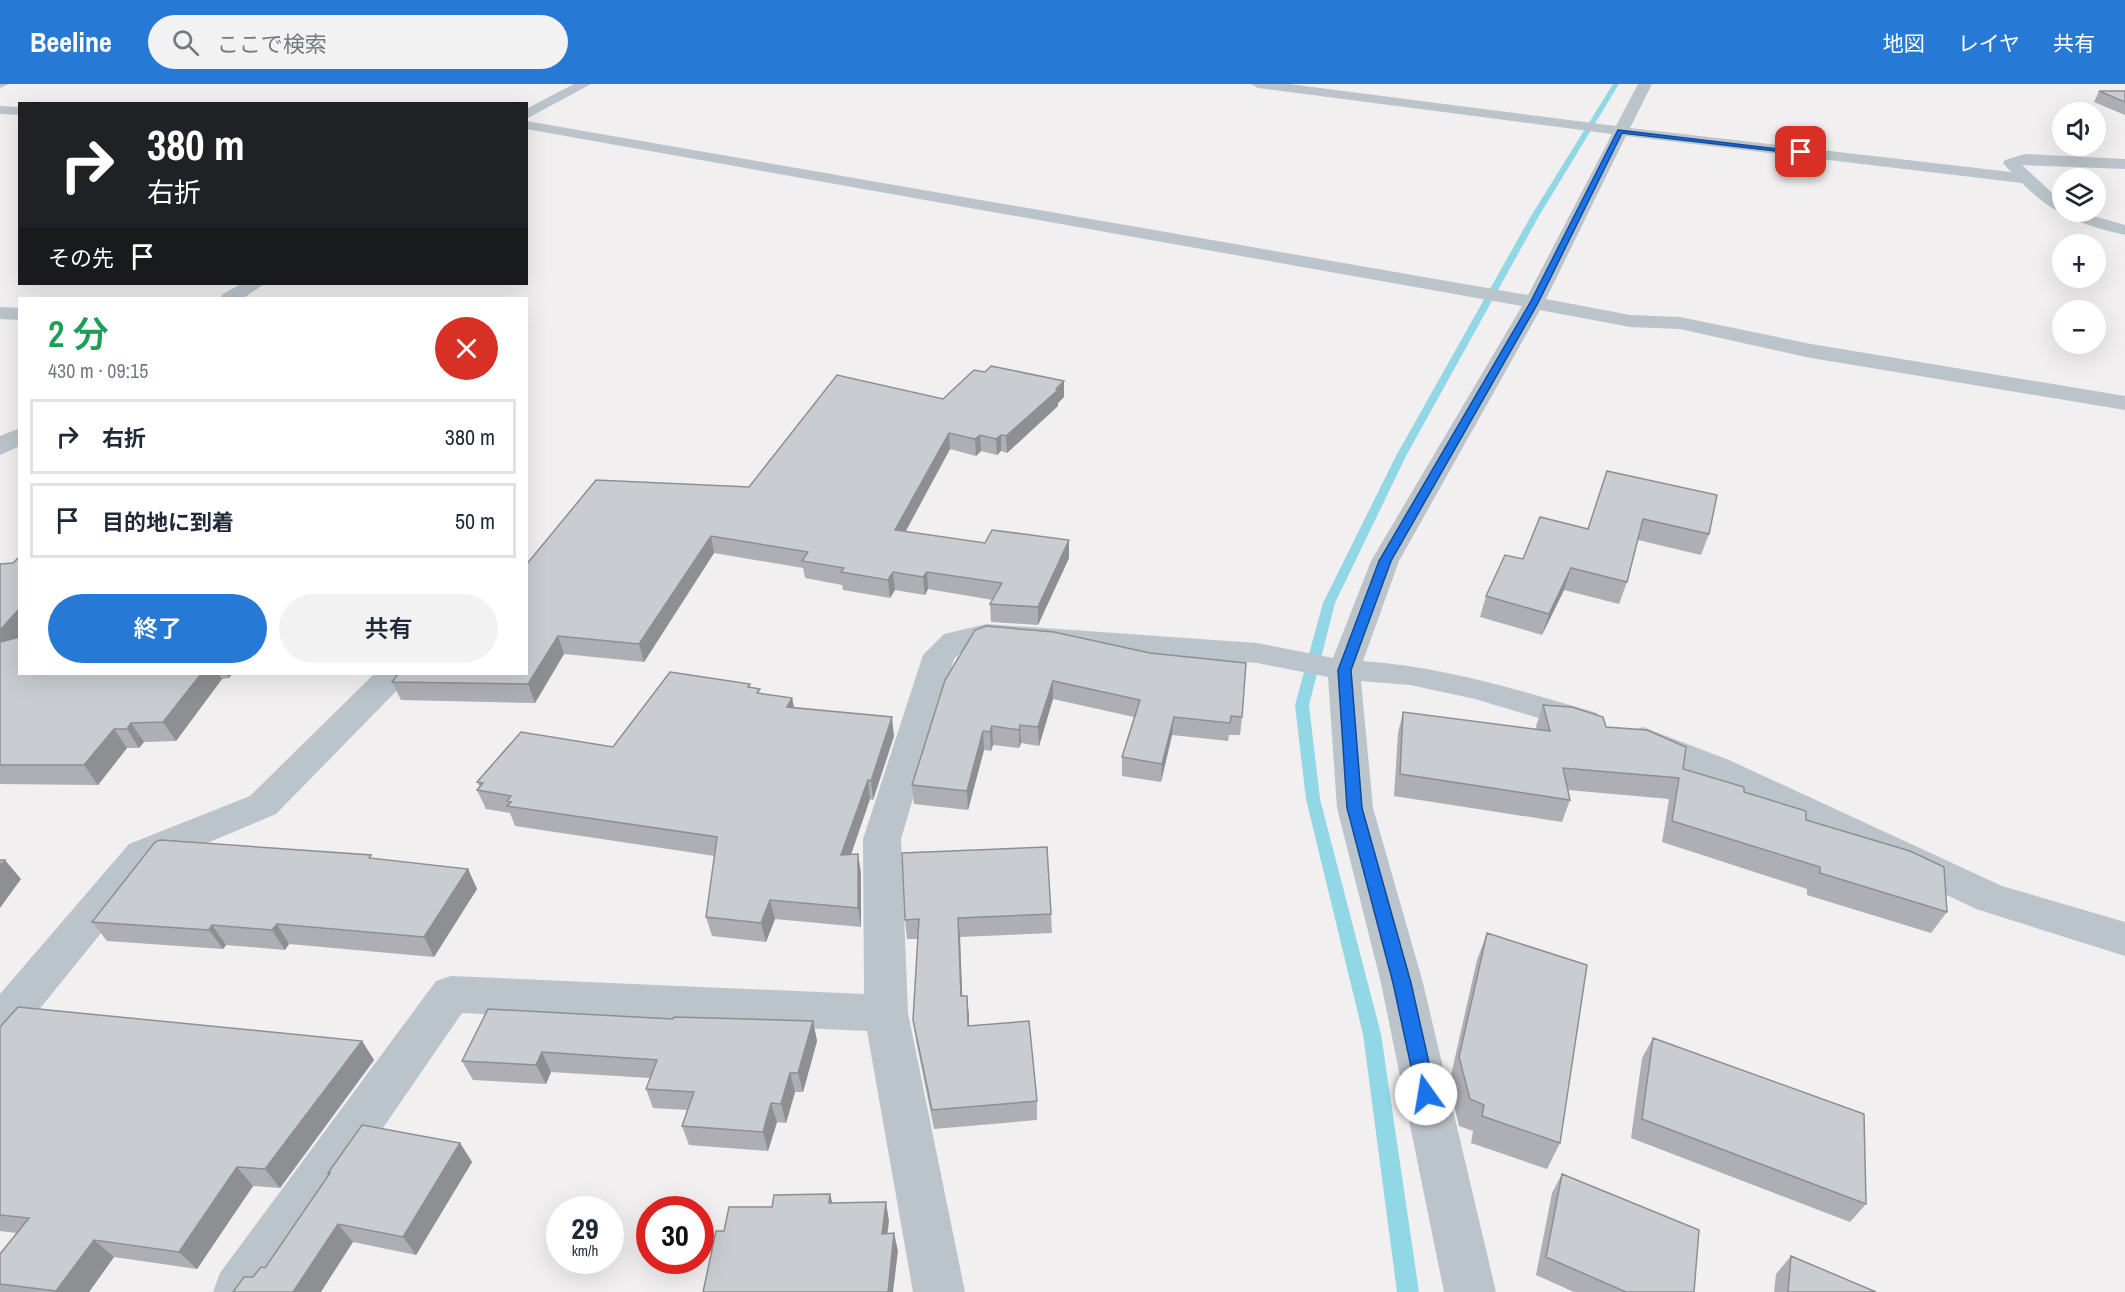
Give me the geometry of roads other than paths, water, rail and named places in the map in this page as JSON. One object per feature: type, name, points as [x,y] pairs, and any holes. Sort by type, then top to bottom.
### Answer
[{"type":"street","points":[[528,114],[584,84]]},
{"type":"street","points":[[1258,84],[1612,130],[2026,179]]},
{"type":"street","points":[[1470,1292],[1402,983],[1355,808],[1340,670],[1385,561],[1612,130],[1645,84]]},
{"type":"street","points":[[0,110],[18,111]]},
{"type":"street","points":[[528,125],[1465,289],[1630,321],[1680,323],[1811,351],[2125,403]]},
{"type":"street","points":[[2125,164],[2025,159],[2011,163],[2061,211],[2072,217],[2125,230]]},
{"type":"street","points":[[232,297],[252,285]]},
{"type":"street","points":[[0,313],[18,314]]},
{"type":"street","points":[[0,447],[18,436]]},
{"type":"street","points":[[939,1292],[886,1013],[882,839],[939,655],[955,641],[987,633],[1257,653],[1340,670],[1410,675],[1480,688],[1647,740],[1716,769],[1990,898],[2125,939]]},
{"type":"street","points":[[0,1025],[143,854],[263,805],[386,680],[395,675]]},
{"type":"street","points":[[239,1292],[451,994],[886,1013]]},
{"type":"waterway","points":[[1408,1292],[1372,1034],[1313,799],[1302,705],[1329,603],[1401,456],[1535,216],[1616,84]]}]
